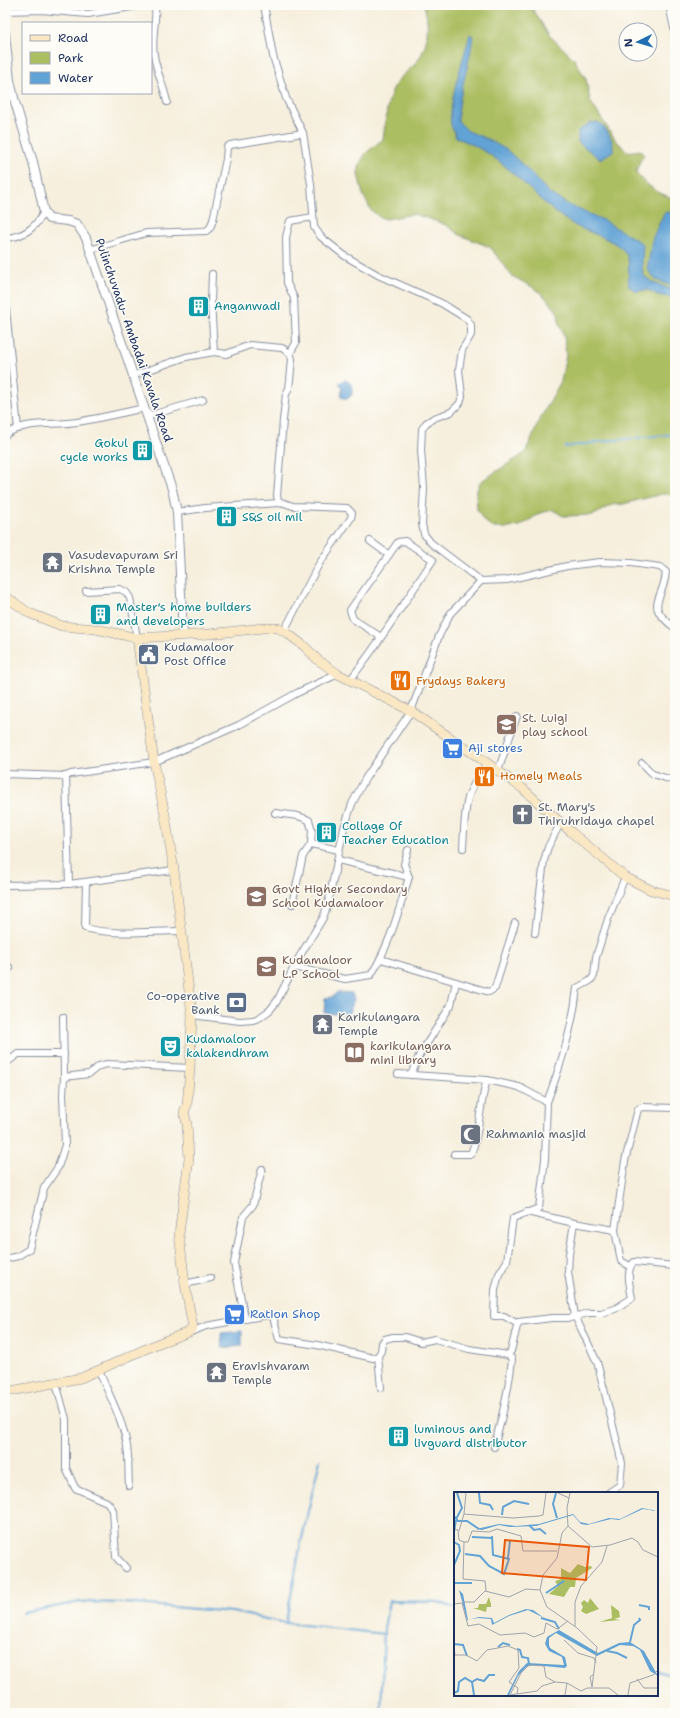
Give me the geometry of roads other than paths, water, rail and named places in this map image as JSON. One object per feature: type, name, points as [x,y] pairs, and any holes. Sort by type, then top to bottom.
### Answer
[{"type":"main road","points":[[5,596],[29,613],[62,626],[96,629],[137,638],[278,628],[304,646],[318,660],[338,674],[411,711],[522,788],[571,832],[626,877],[651,890],[675,896]]},
{"type":"main road","points":[[5,1392],[81,1378],[159,1343],[189,1332],[193,1328],[185,1284],[179,1234],[189,1158],[187,1124],[184,1112],[187,1105],[192,1015],[174,870],[154,762],[137,638]]},
{"type":"street","points":[[5,11],[41,10],[88,14],[144,5]]},
{"type":"street","points":[[155,5],[154,53],[156,68],[167,102]]},
{"type":"street","points":[[264,5],[273,56],[286,98],[303,133],[311,184],[314,228],[317,233],[345,256],[378,274],[441,302],[467,319],[471,325],[471,335],[462,350],[459,370],[462,396],[460,403],[451,412],[434,418],[426,423],[422,429],[421,450],[424,488],[422,524],[424,534],[439,551],[481,581],[507,580],[567,566],[600,562],[631,562],[660,566],[666,572],[657,604],[658,613],[675,628]]},
{"type":"street","points":[[669,5],[675,33]]},
{"type":"street","points":[[5,34],[10,81],[33,162],[44,212],[30,230],[23,235],[5,238]]},
{"type":"street","points":[[89,250],[146,234],[206,231],[210,228],[213,220],[227,147],[230,145],[303,133]]},
{"type":"street","name":"Pulinchuvadu- Ambadai Kavala Road","points":[[44,212],[49,219],[68,221],[77,224],[86,238],[111,309],[132,376],[172,489],[177,512],[183,635]]},
{"type":"street","points":[[290,353],[296,343],[294,298],[288,283],[286,237],[290,221],[313,217]]},
{"type":"street","points":[[212,274],[211,300],[214,352]]},
{"type":"street","points":[[5,299],[18,428]]},
{"type":"street","points":[[132,376],[186,358],[214,352],[226,354],[250,345],[282,348],[290,353],[292,359],[290,388],[286,394],[282,420],[277,496],[279,503]]},
{"type":"street","points":[[5,435],[13,429],[44,423],[76,422],[146,412],[203,400]]},
{"type":"street","points":[[177,512],[205,508],[281,502],[293,506],[347,508],[352,513],[351,518],[319,564],[284,631]]},
{"type":"street","points":[[350,680],[381,637],[433,560],[405,540],[398,542],[350,610],[353,619],[381,637]]},
{"type":"street","points":[[370,541],[389,555]]},
{"type":"street","points":[[192,1015],[240,1021],[259,1018],[270,1010],[277,1001],[294,967],[323,918],[328,904],[344,828],[352,804],[365,779],[411,711],[439,636],[450,614],[481,581]]},
{"type":"street","points":[[86,591],[120,589],[126,592],[130,598],[137,638]]},
{"type":"street","points":[[5,774],[66,776],[70,774],[154,762],[239,725],[297,693],[338,674]]},
{"type":"street","points":[[498,772],[517,716]]},
{"type":"street","points":[[463,848],[464,822],[468,798],[475,781],[487,763]]},
{"type":"street","points":[[642,763],[653,774],[675,781]]},
{"type":"street","points":[[66,776],[69,884]]},
{"type":"street","points":[[275,813],[298,816],[309,820],[312,830],[311,844],[302,856],[292,904]]},
{"type":"street","points":[[535,933],[544,861],[548,847],[561,822]]},
{"type":"street","points":[[311,844],[339,850]]},
{"type":"street","points":[[294,967],[345,979],[372,975],[382,959],[396,921],[409,877],[404,864],[408,850]]},
{"type":"street","points":[[338,860],[409,877]]},
{"type":"street","points":[[5,885],[69,884],[174,870]]},
{"type":"street","points":[[518,1324],[504,1316],[494,1316],[495,1290],[499,1274],[507,1260],[513,1218],[539,1208],[545,1159],[547,1102],[558,1072],[573,1019],[577,988],[590,981],[594,976],[596,957],[608,919],[626,877]]},
{"type":"street","points":[[86,882],[86,928],[116,932],[182,931]]},
{"type":"street","points":[[382,959],[489,992],[495,988],[515,924]]},
{"type":"street","points":[[411,1075],[419,1056],[451,1005],[456,982]]},
{"type":"street","points":[[5,1259],[18,1256],[29,1249],[44,1188],[58,1167],[65,1145],[63,1095],[64,1017]]},
{"type":"street","points":[[5,1064],[18,1054],[64,1054]]},
{"type":"street","points":[[64,1077],[89,1074],[99,1066],[107,1064],[190,1068]]},
{"type":"street","points":[[398,1074],[487,1080],[519,1087],[547,1102]]},
{"type":"street","points":[[454,1154],[471,1154],[479,1124],[482,1098],[487,1080]]},
{"type":"street","points":[[630,1266],[621,1262],[615,1230],[625,1161],[638,1109],[642,1107],[675,1108]]},
{"type":"street","points":[[246,1319],[234,1263],[243,1217],[253,1205],[262,1169]]},
{"type":"street","points":[[527,1212],[574,1223],[615,1230]]},
{"type":"street","points":[[574,1223],[568,1272],[575,1316],[596,1362],[622,1463],[620,1485],[610,1492]]},
{"type":"street","points":[[508,1355],[511,1351],[518,1322],[528,1320],[570,1318],[588,1313],[601,1313],[615,1308],[632,1298],[629,1274],[630,1266],[634,1262],[675,1266]]},
{"type":"street","points":[[185,1284],[211,1278]]},
{"type":"street","points":[[189,1332],[206,1326],[261,1315],[268,1315],[273,1317],[279,1339],[373,1358],[378,1356]]},
{"type":"street","points":[[381,1388],[378,1356],[381,1351],[382,1343],[385,1339],[405,1337],[421,1342],[435,1340],[469,1349],[508,1355],[512,1359],[510,1377],[504,1412],[494,1447]]},
{"type":"street","points":[[99,1371],[116,1410],[126,1441],[129,1486]]},
{"type":"street","points":[[56,1383],[66,1419],[66,1468],[75,1488],[107,1502],[113,1510],[116,1557],[126,1568]]},
{"type":"water","points":[[470,34],[473,36],[460,100],[458,121],[468,131],[507,150],[550,194],[571,206],[603,220],[643,244],[643,275],[652,282],[675,291],[675,298],[658,295],[648,290],[635,291],[629,286],[628,261],[626,254],[622,249],[603,237],[576,226],[565,219],[544,203],[496,159],[477,147],[456,137],[451,125],[452,105],[457,80]]},
{"type":"water","points":[[598,122],[609,135],[613,147],[613,151],[600,159],[578,142],[578,131],[590,123]]},
{"type":"water","points":[[670,212],[675,214],[675,287],[656,280],[647,269],[653,237],[664,213]]},
{"type":"water","points":[[346,380],[352,385],[352,395],[347,399],[341,397],[342,387],[339,383]]},
{"type":"water","points":[[337,992],[352,993],[354,999],[348,1015],[324,1013],[325,998],[333,997]]},
{"type":"water","points":[[242,1331],[242,1346],[222,1348],[221,1333]]},
{"type":"waterway","points":[[565,447],[675,434]]},
{"type":"waterway","points":[[286,1622],[300,1547],[320,1459]]},
{"type":"waterway","points":[[381,1713],[384,1629],[389,1601],[438,1602],[454,1608]]},
{"type":"waterway","points":[[23,1613],[80,1602],[124,1603],[232,1612],[286,1623],[384,1634]]},
{"type":"waterway","points":[[658,1671],[675,1676]]},
{"type":"place","name":"Anganwadi","points":[[199,306]]},
{"type":"place","name":"Gokul cycle works","points":[[143,450]]},
{"type":"place","name":"S&S oil mil","points":[[227,517]]},
{"type":"place","name":"Vasudevapuram Sri Krishna Temple","points":[[52,562]]},
{"type":"place","name":"Master's home builders and developers","points":[[100,614]]},
{"type":"place","name":"Kudamaloor Post Office","points":[[148,654]]},
{"type":"place","name":"Frydays Bakery","points":[[400,681]]},
{"type":"place","name":"St. Luigi play school","points":[[507,725]]},
{"type":"place","name":"Aji stores","points":[[453,748]]},
{"type":"place","name":"Homely Meals","points":[[485,776]]},
{"type":"place","name":"St. Mary's Thiruhridaya chapel","points":[[522,814]]},
{"type":"place","name":"Collage Of Teacher Education","points":[[327,833]]},
{"type":"place","name":"Govt Higher Secondary School Kudamaloor","points":[[257,896]]},
{"type":"place","name":"Kudamaloor L.P School","points":[[267,967]]},
{"type":"place","name":"Co-operative Bank","points":[[236,1003]]},
{"type":"place","name":"Karikulangara Temple","points":[[322,1024]]},
{"type":"place","name":"Kudamaloor kalakendhram","points":[[170,1046]]},
{"type":"place","name":"karikulangara mini library","points":[[354,1053]]},
{"type":"place","name":"Rahmania masjid","points":[[470,1134]]},
{"type":"place","name":"Ration Shop","points":[[234,1314]]},
{"type":"place","name":"Eravishvaram Temple","points":[[216,1373]]},
{"type":"place","name":"luminous and livguard distributor","points":[[399,1436]]}]
